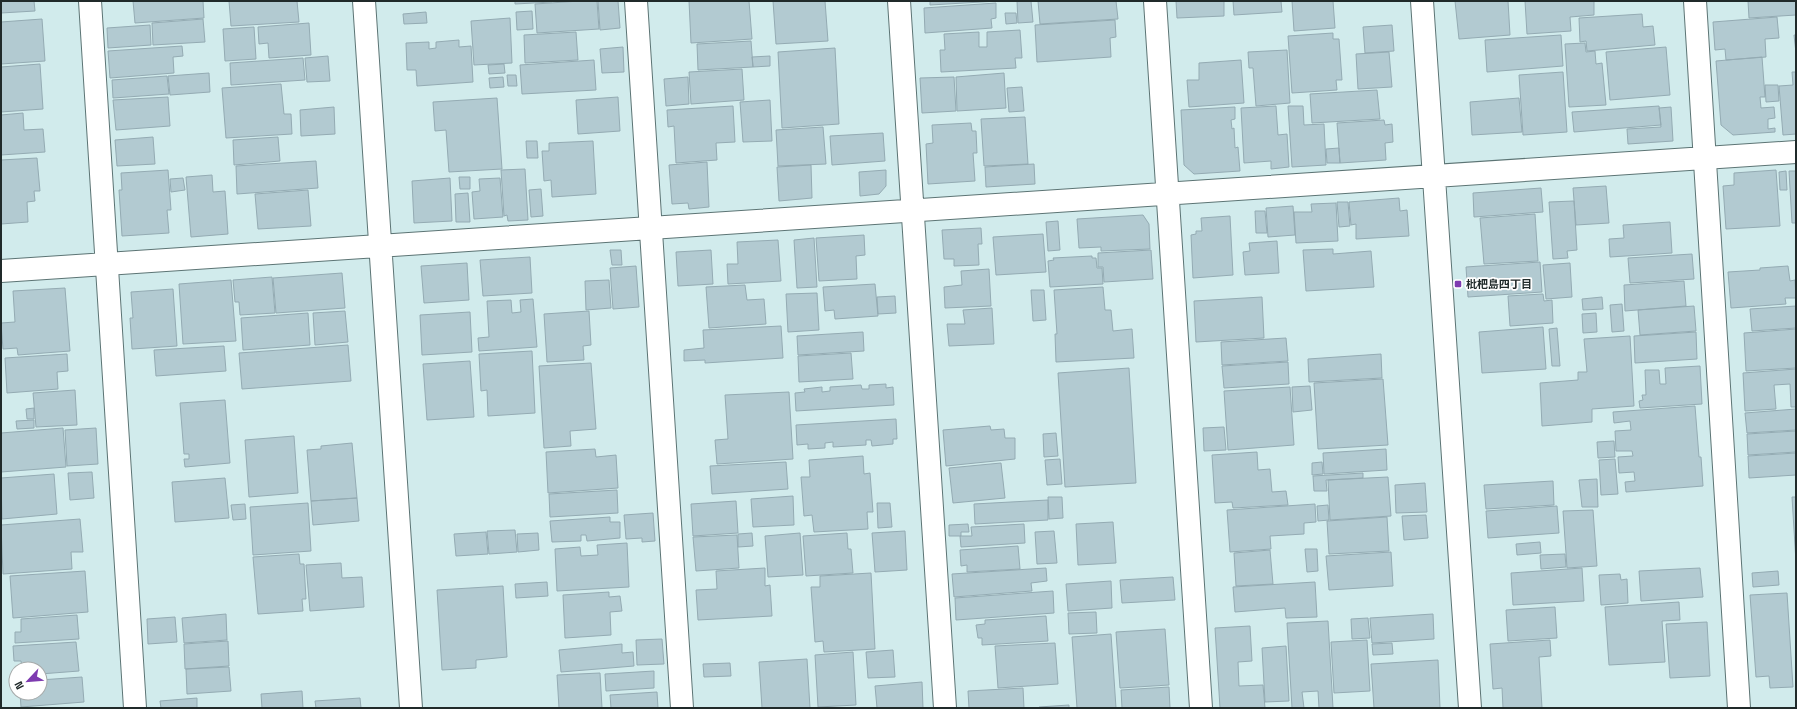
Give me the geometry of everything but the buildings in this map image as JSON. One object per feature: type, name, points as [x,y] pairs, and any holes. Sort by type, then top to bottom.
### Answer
[{"type":"street","points":[[90,1],[135,708]]},
{"type":"street","points":[[364,1],[411,708]]},
{"type":"street","points":[[636,1],[682,708]]},
{"type":"street","points":[[899,1],[945,708]]},
{"type":"street","points":[[1155,1],[1201,708]]},
{"type":"street","points":[[1422,1],[1470,708]]},
{"type":"street","points":[[1695,1],[1739,708]]},
{"type":"street","points":[[1,271],[1796,152]]},
{"type":"place","name":"枇杷島四丁目","points":[[1458,284]]}]
